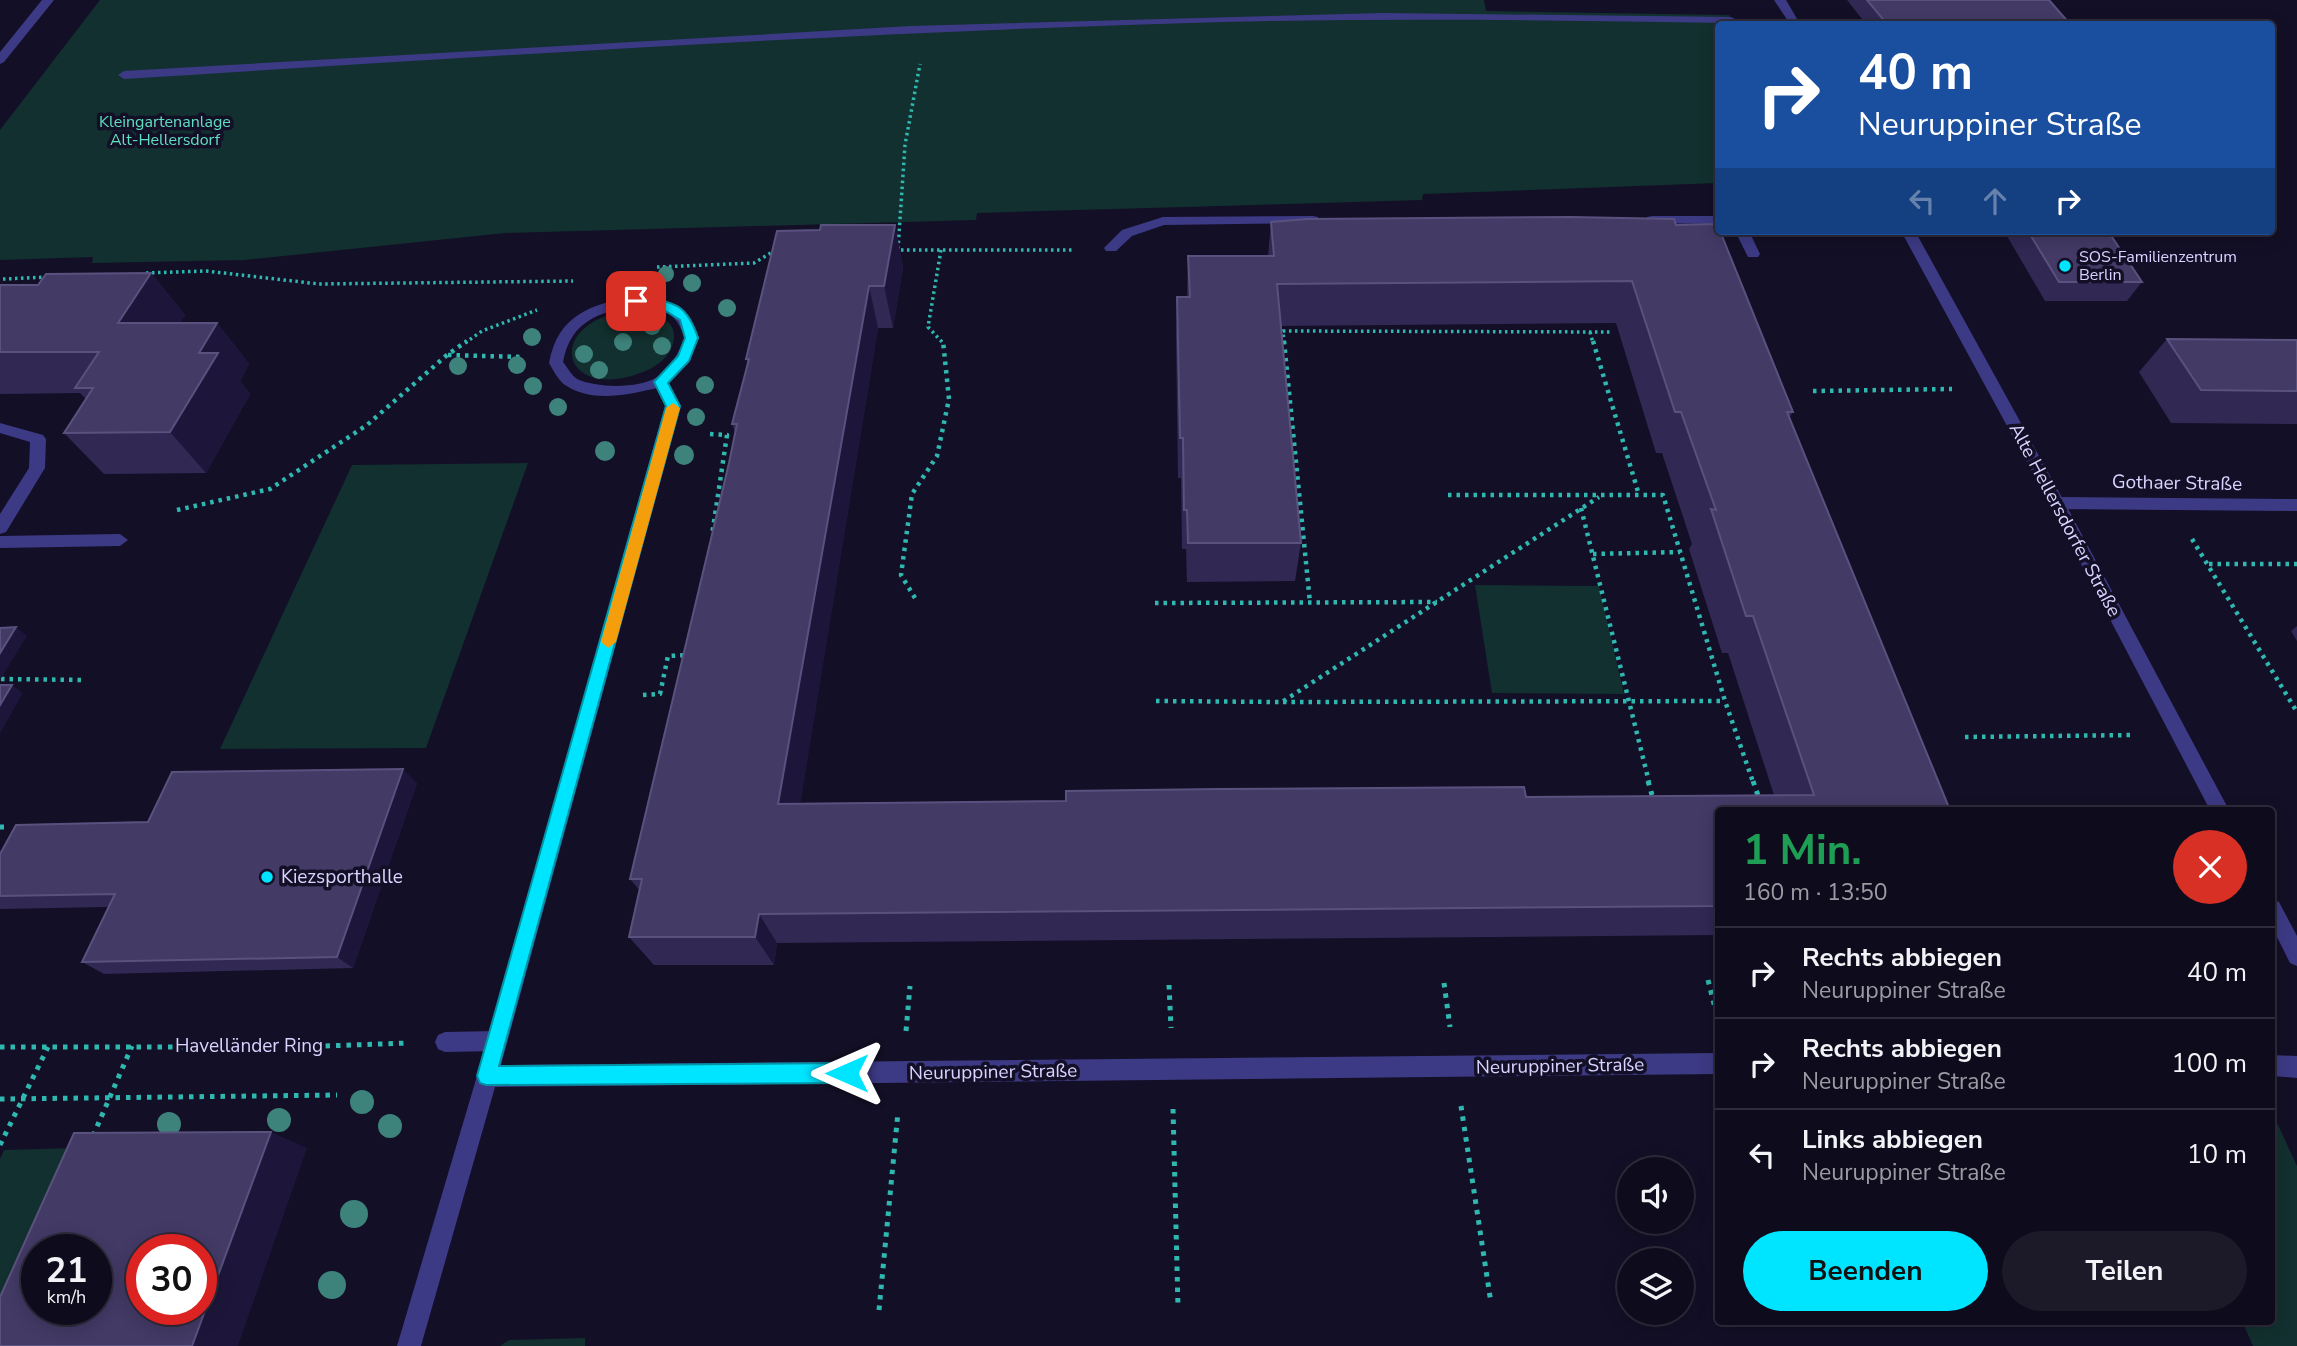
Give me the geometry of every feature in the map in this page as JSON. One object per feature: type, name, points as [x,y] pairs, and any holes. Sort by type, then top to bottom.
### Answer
[{"type":"street","points":[[0,60],[48,0]]},
{"type":"street","points":[[1780,0],[1793,21]]},
{"type":"street","points":[[124,75],[928,29],[1383,16],[1731,20]]},
{"type":"street","points":[[1111,248],[1128,233],[1163,221],[1325,220]]},
{"type":"street","points":[[1639,220],[1715,220]]},
{"type":"street","points":[[1744,235],[1753,254]]},
{"type":"street","name":"Alte Hellersdorfer Straße","points":[[1910,235],[2057,503],[2218,807]]},
{"type":"street","points":[[636,301],[666,305],[685,318],[692,338],[684,358],[661,382],[628,390],[595,391],[569,381],[556,363],[556,358],[559,341],[577,321],[604,306],[636,301]]},
{"type":"street","points":[[409,1346],[497,1041],[673,406],[661,382]]},
{"type":"street","points":[[0,428],[38,439],[38,449],[37,468],[0,528]]},
{"type":"street","name":"Gothaer Straße","points":[[2057,503],[2297,506]]},
{"type":"street","points":[[0,542],[120,540]]},
{"type":"street","points":[[2275,914],[2297,956]]},
{"type":"street","points":[[445,1042],[497,1041]]},
{"type":"street","name":"Neuruppiner Straße","points":[[486,1076],[1715,1064]]},
{"type":"street","points":[[2275,1066],[2297,1067]]},
{"type":"path","points":[[898,250],[905,145],[916,78],[928,29]]},
{"type":"path","points":[[915,598],[901,575],[912,494],[937,456],[949,399],[943,340],[928,327],[941,250]]},
{"type":"path","points":[[139,274],[206,271],[319,284],[582,281]]},
{"type":"path","points":[[3,279],[57,277]]},
{"type":"path","points":[[1310,603],[1283,331],[1612,332]]},
{"type":"path","points":[[1590,331],[1639,495]]},
{"type":"path","points":[[447,355],[556,358]]},
{"type":"path","points":[[1813,391],[1956,389]]},
{"type":"path","points":[[710,434],[727,435],[711,540]]},
{"type":"path","points":[[1448,495],[1663,495],[1725,701],[1762,807]]},
{"type":"path","points":[[1282,702],[1601,496]]},
{"type":"path","points":[[2170,505],[2209,564],[2297,712]]},
{"type":"path","points":[[1581,508],[1652,795]]},
{"type":"path","points":[[1592,554],[1680,552]]},
{"type":"path","points":[[2209,564],[2297,564]]},
{"type":"path","points":[[1155,603],[1437,602]]},
{"type":"path","points":[[643,695],[660,694],[668,656],[690,655],[693,643]]},
{"type":"path","points":[[1,679],[86,680]]},
{"type":"path","points":[[1156,701],[1725,701]]},
{"type":"path","points":[[1965,737],[2134,735]]},
{"type":"path","points":[[1708,980],[1715,1008]]},
{"type":"path","points":[[1444,983],[1452,1040]]},
{"type":"path","points":[[1169,985],[1171,1031]]},
{"type":"path","points":[[905,1037],[911,986]]},
{"type":"path","name":"Havelländer Ring","points":[[0,1047],[294,1046],[445,1042]]},
{"type":"path","points":[[87,1149],[132,1046]]},
{"type":"path","points":[[0,1145],[48,1047]]},
{"type":"path","points":[[0,1098],[337,1096]]},
{"type":"path","points":[[1460,1098],[1490,1303]]},
{"type":"path","points":[[879,1310],[899,1099]]},
{"type":"path","points":[[1173,1100],[1178,1307]]},
{"type":"green space","name":"Kleingartenanlage Alt-Hellersdorf","points":[[100,0],[1484,0],[1486,11],[1729,15],[1732,21],[1715,21],[1715,183],[1423,194],[1422,200],[977,213],[976,220],[505,233],[245,260],[92,263],[93,257],[0,260],[0,130]]},
{"type":"green space","points":[[635,310],[657,315],[673,328],[673,343],[666,357],[648,370],[615,379],[593,377],[579,369],[572,357],[574,342],[584,328],[605,317]]},
{"type":"green space","points":[[528,463],[426,748],[220,749],[352,465]]},
{"type":"green space","points":[[1475,585],[1599,586],[1624,694],[1492,693]]},
{"type":"green space","points":[[2275,1118],[2297,1166],[2297,1346],[2253,1346],[2244,1325],[2275,1325]]},
{"type":"green space","points":[[78,1148],[40,1234],[21,1234],[21,1276],[0,1323],[0,1159],[4,1150]]},
{"type":"green space","points":[[585,1338],[585,1346],[500,1346],[509,1340]]},
{"type":"building","points":[[1867,0],[2049,0],[2067,21],[1884,21]]},
{"type":"building","points":[[1571,217],[1674,219],[1676,225],[1715,224],[1715,235],[1722,235],[1793,412],[1787,412],[1949,807],[1715,807],[1715,906],[759,914],[755,937],[629,937],[642,879],[630,879],[729,463],[737,424],[732,424],[777,231],[820,230],[821,225],[895,225],[884,286],[869,286],[778,804],[1066,801],[1066,791],[1218,789],[1524,787],[1526,797],[1814,795],[1753,616],[1746,616],[1711,509],[1716,510],[1681,412],[1675,412],[1632,281],[1277,284],[1301,543],[1188,543],[1187,510],[1184,510],[1183,438],[1180,438],[1177,297],[1190,297],[1188,256],[1274,256],[1271,222],[1308,219]]},
{"type":"building","points":[[2030,235],[2111,235],[2142,282],[2059,282]]},
{"type":"building","points":[[151,273],[118,323],[217,323],[199,353],[218,353],[170,432],[64,433],[93,388],[75,388],[99,352],[0,352],[0,285],[38,285],[46,274]]},
{"type":"building","points":[[2167,339],[2297,340],[2297,391],[2201,390]]},
{"type":"building","points":[[16,627],[0,653],[0,628]]},
{"type":"building","points":[[0,685],[12,685],[0,705]]},
{"type":"building","name":"Kiezsporthalle","points":[[403,769],[337,957],[82,962],[115,894],[0,896],[0,854],[16,825],[148,822],[172,772]]},
{"type":"building","points":[[271,1132],[217,1278],[217,1234],[126,1234],[126,1325],[200,1325],[192,1346],[0,1346],[0,1297],[21,1250],[21,1325],[112,1325],[112,1234],[28,1234],[74,1133]]},
{"type":"slow traffic","points":[[608,642],[673,408]]},
{"type":"place","name":"SOS-Familienzentrum Berlin","points":[[2065,266]]},
{"type":"place","name":"Kiezsporthalle","points":[[267,877]]},
{"type":"route","points":[[636,301],[666,305],[685,318],[692,338],[684,358],[661,382],[673,406],[511,995],[486,1076],[847,1073]]}]
